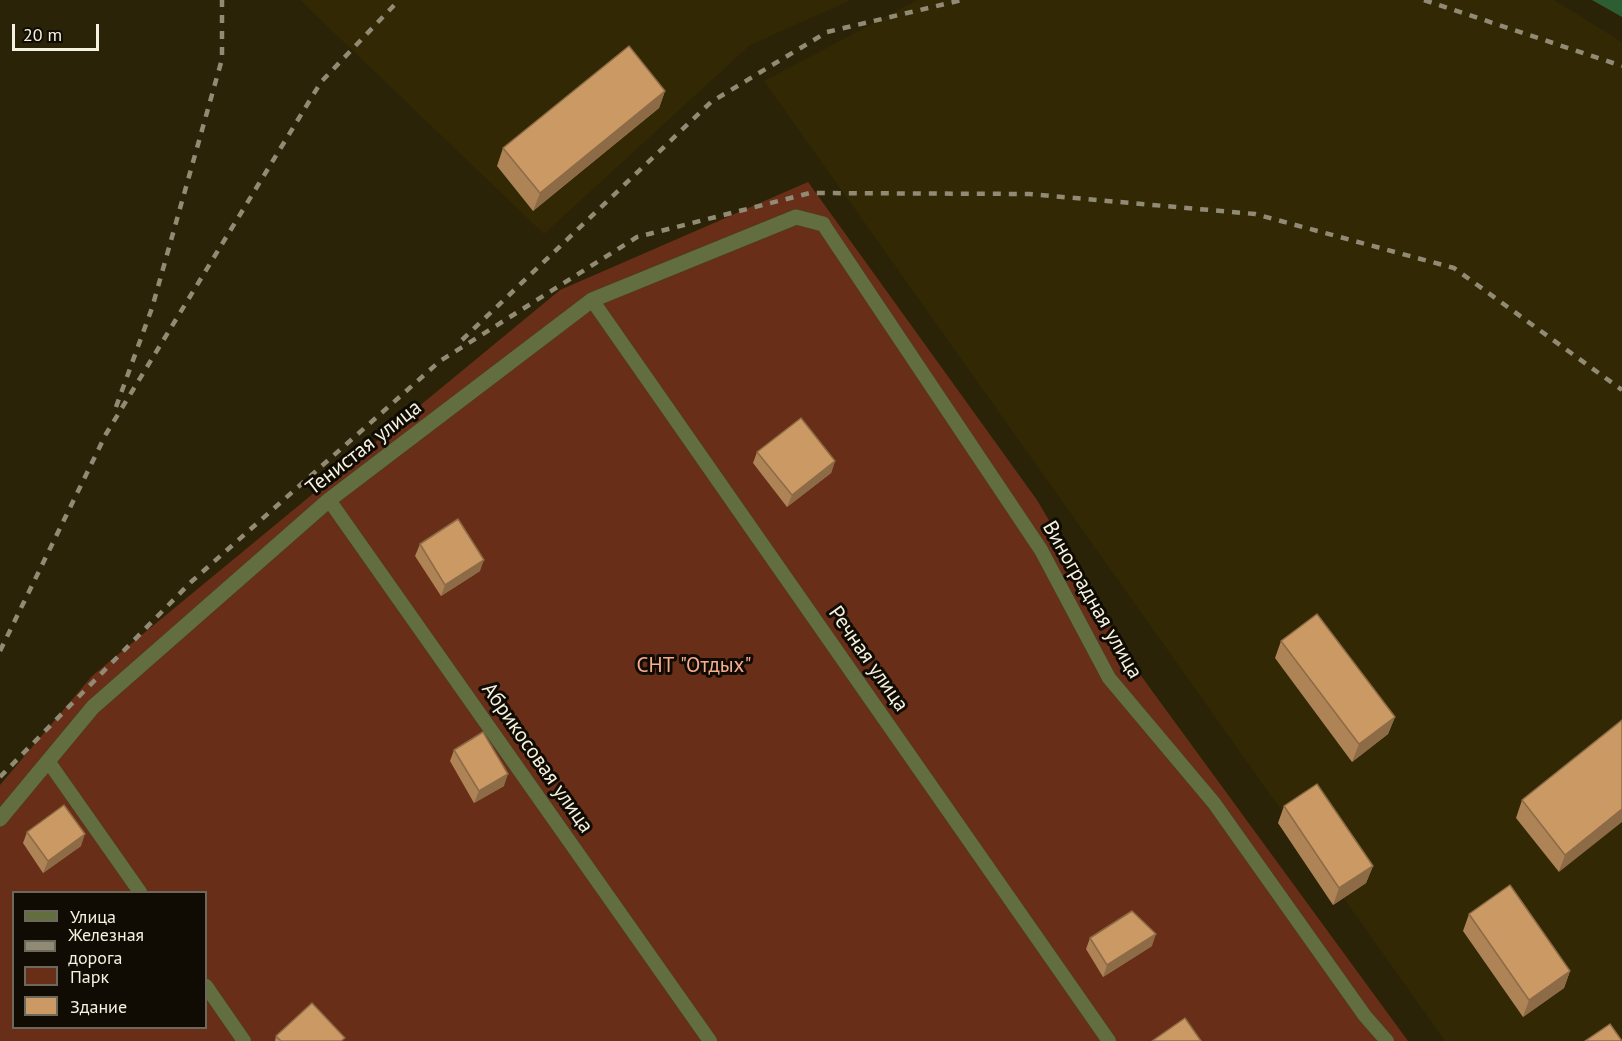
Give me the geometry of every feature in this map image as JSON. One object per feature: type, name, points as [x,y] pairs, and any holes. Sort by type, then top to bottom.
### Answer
[{"type":"street","name":"Тенистая улица","points":[[0,819],[93,707],[329,500],[592,300],[796,216],[823,224]]},
{"type":"lane","name":"Виноградная улица","points":[[823,224],[1041,550],[1109,678],[1214,803],[1365,1016],[1386,1041]]},
{"type":"lane","name":"Речная улица","points":[[592,300],[1108,1041]]},
{"type":"lane","name":"Абрикосовая улица","points":[[329,500],[710,1041]]},
{"type":"lane","points":[[48,761],[139,891]]},
{"type":"lane","points":[[207,987],[244,1041]]},
{"type":"shaded area","points":[[300,0],[851,0],[750,45],[544,234]]},
{"type":"shaded area","points":[[917,0],[1554,0],[1622,42],[1622,1041],[1445,1041],[764,81]]},
{"type":"shaded area","points":[[1592,0],[1622,0],[1622,17]]},
{"type":"green space","name":"СНТ \"Отдых\"","points":[[808,182],[1037,500],[1139,673],[1408,1041],[0,1041],[0,785],[92,676],[560,290]]},
{"type":"building","points":[[629,46],[665,91],[540,193],[503,148]]},
{"type":"building","points":[[801,418],[835,461],[792,495],[757,452]]},
{"type":"building","points":[[458,519],[484,560],[445,585],[420,544]]},
{"type":"building","points":[[1317,614],[1395,717],[1359,744],[1281,641]]},
{"type":"building","points":[[1622,720],[1622,809],[1565,855],[1522,800]]},
{"type":"building","points":[[483,732],[508,774],[479,791],[454,750]]},
{"type":"building","points":[[1317,784],[1373,866],[1339,888],[1284,806]]},
{"type":"building","points":[[64,805],[85,834],[48,861],[27,832]]},
{"type":"building","points":[[1510,885],[1570,971],[1529,1000],[1469,914]]},
{"type":"building","points":[[1132,911],[1156,934],[1107,965],[1090,938]]},
{"type":"building","points":[[312,1003],[345,1038],[341,1041],[281,1041],[276,1036]]},
{"type":"building","points":[[1185,1018],[1201,1041],[1152,1041]]},
{"type":"building","points":[[1610,1024],[1622,1041],[1585,1041]]},
{"type":"railway","points":[[116,407],[152,308],[222,59],[222,0]]},
{"type":"railway","points":[[0,651],[106,434],[321,82],[399,0]]},
{"type":"railway","points":[[462,340],[711,102],[827,32],[962,0]]},
{"type":"railway","points":[[1424,0],[1622,66]]},
{"type":"railway","points":[[0,777],[191,582],[440,361],[637,237],[810,193],[1029,194],[1255,214],[1454,268],[1622,390]]}]
